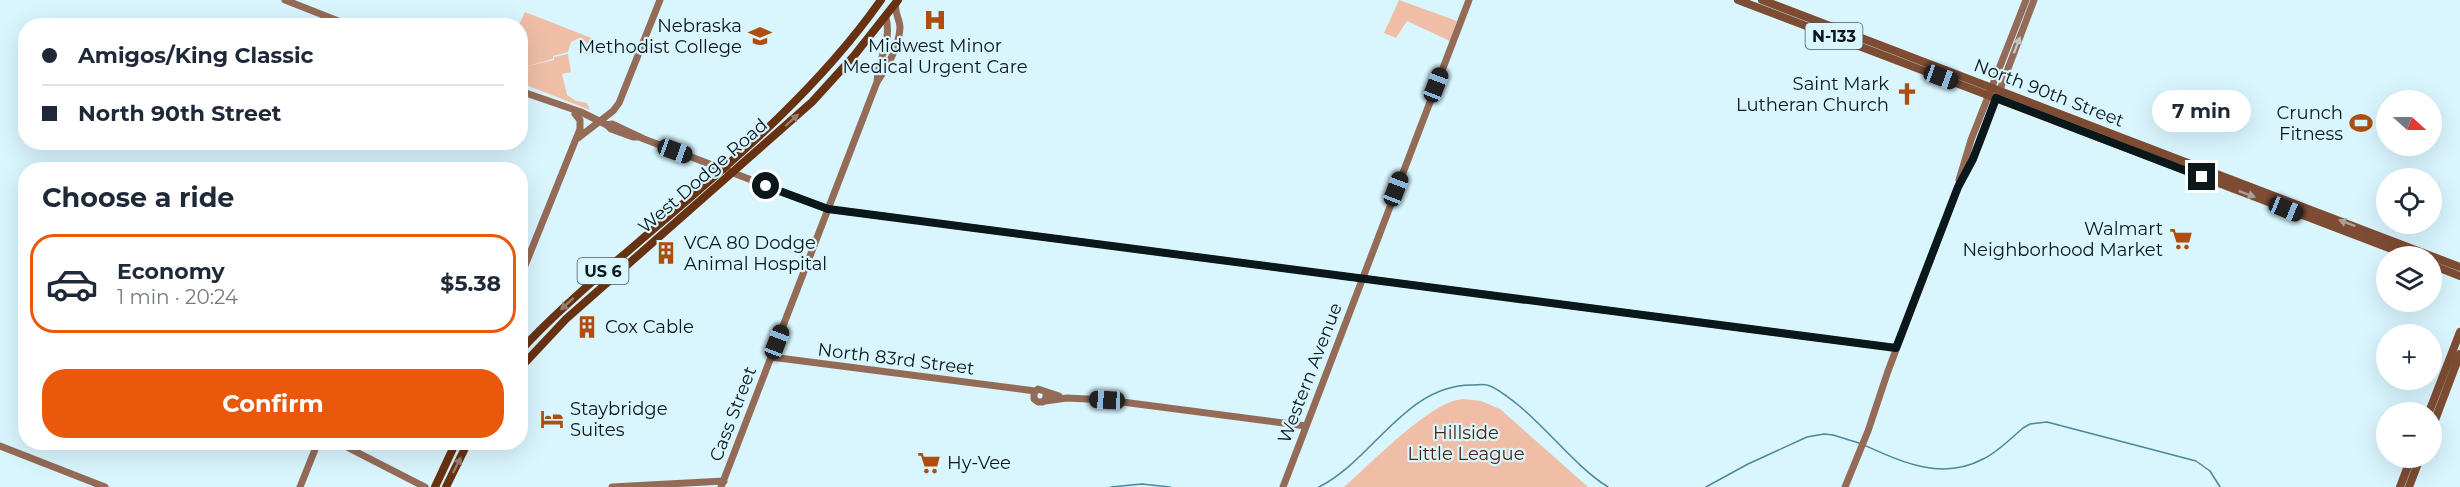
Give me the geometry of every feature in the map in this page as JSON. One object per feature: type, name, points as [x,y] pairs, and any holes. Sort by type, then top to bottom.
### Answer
[{"type":"highway","name":"West Dodge Road","points":[[528,343],[558,312],[801,96],[842,51],[881,0]]},
{"type":"highway","name":"West Dodge Road","points":[[528,360],[567,319],[812,102],[886,17],[893,1]]},
{"type":"highway","points":[[435,487],[452,450]]},
{"type":"highway","points":[[446,487],[464,450]]},
{"type":"main road","name":"North 90th Street","points":[[1738,0],[1994,92],[2460,267]]},
{"type":"main road","name":"North 90th Street","points":[[1762,0],[2385,246]]},
{"type":"main road","points":[[2442,269],[2460,276]]},
{"type":"main road","points":[[2433,402],[2460,332]]},
{"type":"main road","points":[[2442,402],[2460,354]]},
{"type":"main road","points":[[2400,487],[2407,468]]},
{"type":"main road","points":[[2409,487],[2416,468]]},
{"type":"street","points":[[285,0],[331,18]]},
{"type":"street","points":[[619,127],[614,117],[616,108],[660,0]]},
{"type":"street","name":"Western Avenue","points":[[1283,487],[1469,0]]},
{"type":"street","points":[[1994,92],[2026,0]]},
{"type":"street","points":[[1845,487],[1958,187],[1963,163],[2034,0]]},
{"type":"street","name":"Cass Street","points":[[722,484],[877,82],[886,68],[899,33],[900,23],[893,1]]},
{"type":"street","name":"Cass Street","points":[[877,82],[878,71],[888,40],[886,17]]},
{"type":"street","points":[[528,94],[828,209],[1896,348]]},
{"type":"street","points":[[573,143],[616,108]]},
{"type":"street","points":[[528,258],[582,115]]},
{"type":"street","points":[[607,125],[610,129],[640,137]]},
{"type":"street","name":"North 83rd Street","points":[[771,357],[1017,389],[1035,394]]},
{"type":"street","points":[[1045,397],[1040,389],[1035,394],[1038,402],[1045,397],[1107,400],[1306,426]]},
{"type":"street","points":[[0,446],[105,487]]},
{"type":"street","points":[[300,487],[315,450]]},
{"type":"street","points":[[353,450],[425,487]]},
{"type":"street","points":[[612,487],[722,484]]},
{"type":"green space","points":[[1399,0],[1457,21],[1450,41],[1407,21],[1396,38],[1384,33]]},
{"type":"green space","points":[[525,12],[594,39],[589,54],[584,54],[588,49],[586,42],[577,39],[571,42],[568,52],[528,66],[528,18],[522,18]]},
{"type":"green space","points":[[568,54],[571,72],[562,74],[567,95],[576,101],[587,103],[590,110],[528,86],[528,66]]},
{"type":"green space","name":"Hillside Little League","points":[[1464,399],[1481,401],[1500,409],[1588,487],[1344,487],[1419,421],[1450,402]]},
{"type":"waterway","points":[[1319,487],[1339,475],[1409,410],[1428,397],[1448,388],[1484,384],[1517,404],[1540,424],[1573,459],[1608,487]]},
{"type":"waterway","points":[[1864,445],[1922,467],[1952,468],[1968,465],[1989,456],[2030,424],[2047,422],[2196,461],[2210,471],[2220,487]]},
{"type":"waterway","points":[[1706,487],[1748,464],[1807,437],[1833,435],[1859,443]]},
{"type":"waterway","points":[[1111,487],[1142,484],[1170,487]]},
{"type":"place","name":"Midwest Minor Medical Urgent Care","points":[[935,20]]},
{"type":"place","name":"Nebraska Methodist College","points":[[760,36]]},
{"type":"place","name":"Saint Mark Lutheran Church","points":[[1907,94]]},
{"type":"place","name":"Crunch Fitness","points":[[2361,123]]},
{"type":"place","name":"Walmart Neighborhood Market","points":[[2181,239]]},
{"type":"place","name":"VCA 80 Dodge Animal Hospital","points":[[666,253]]},
{"type":"place","name":"Cox Cable","points":[[587,327]]},
{"type":"place","name":"Staybridge Suites","points":[[552,419]]},
{"type":"place","name":"Hy-Vee","points":[[929,463]]},
{"type":"route","points":[[766,186],[828,209],[1696,324],[1896,348],[1958,187],[1979,145],[1996,98],[2202,177]]}]
